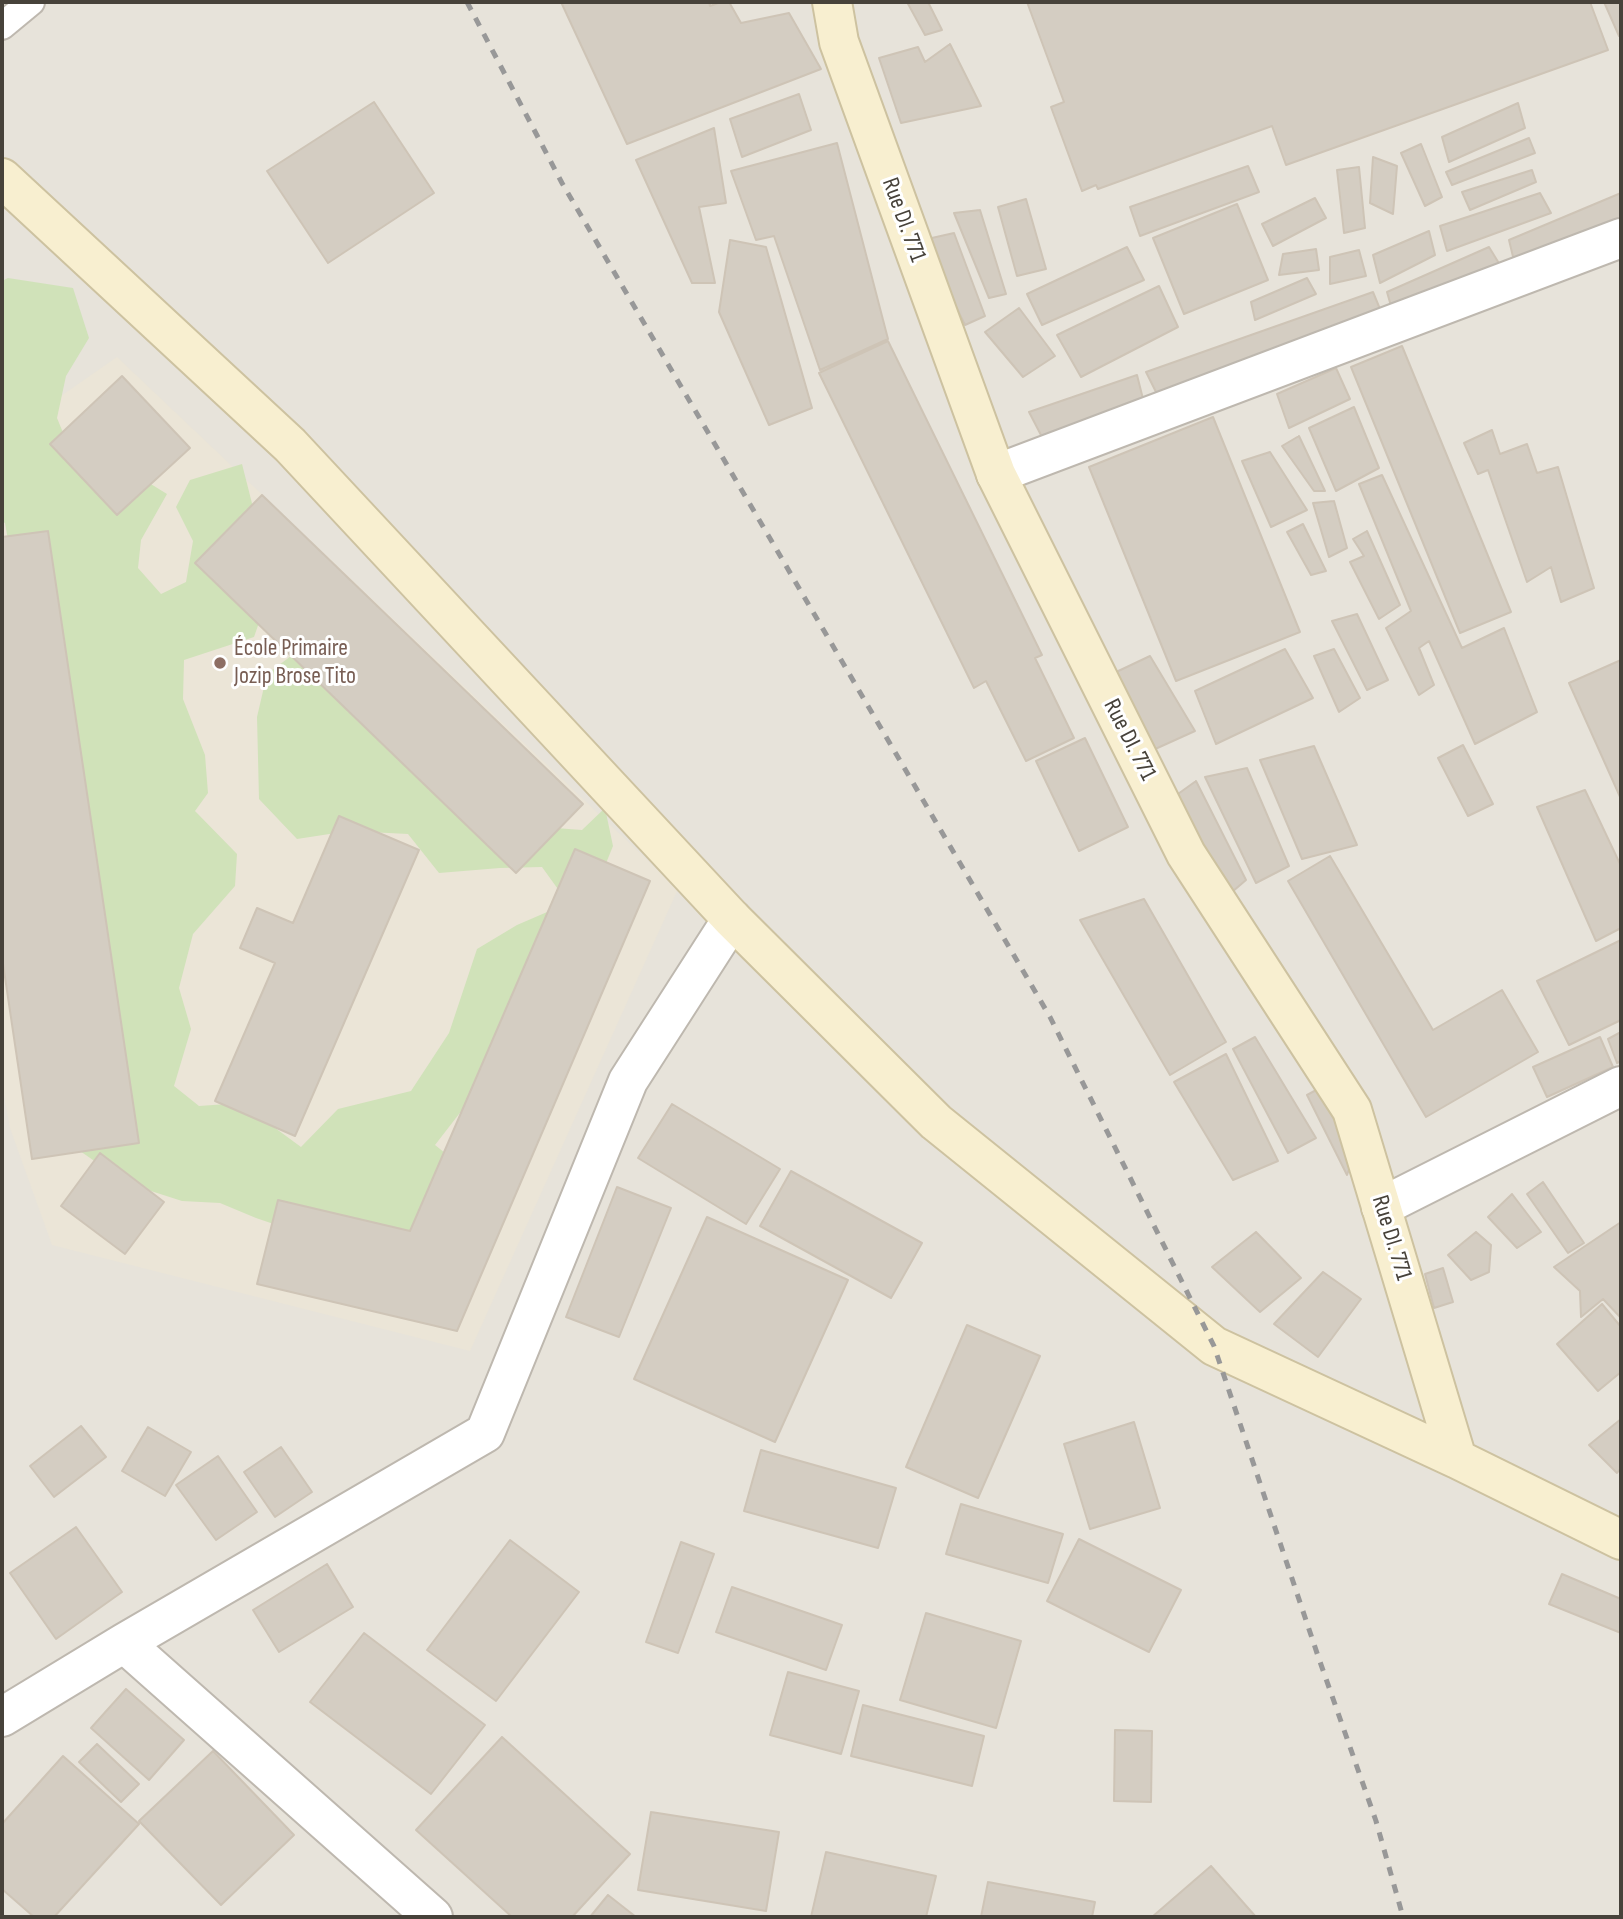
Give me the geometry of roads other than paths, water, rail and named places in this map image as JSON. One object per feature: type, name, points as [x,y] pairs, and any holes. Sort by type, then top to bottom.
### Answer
[{"type":"main road","name":"Rue DI. 771","points":[[832,2],[839,42],[996,474],[1186,854],[1352,1110],[1457,1459]]},
{"type":"main road","points":[[2,178],[290,445],[732,919],[936,1122],[1214,1346],[1457,1459],[1621,1540]]},
{"type":"street","points":[[996,474],[1621,237]]},
{"type":"street","points":[[2,1717],[485,1433],[628,1081],[732,919]]},
{"type":"street","points":[[1381,1207],[1621,1086]]},
{"type":"street","points":[[124,1643],[433,1917]]},
{"type":"lane","points":[[2,26],[31,2]]},
{"type":"railway","points":[[467,2],[562,183],[1050,1017],[1214,1346],[1376,1821],[1403,1917]]},
{"type":"place","name":"École Primaire Jozip Brose Tito","points":[[220,663]]}]
